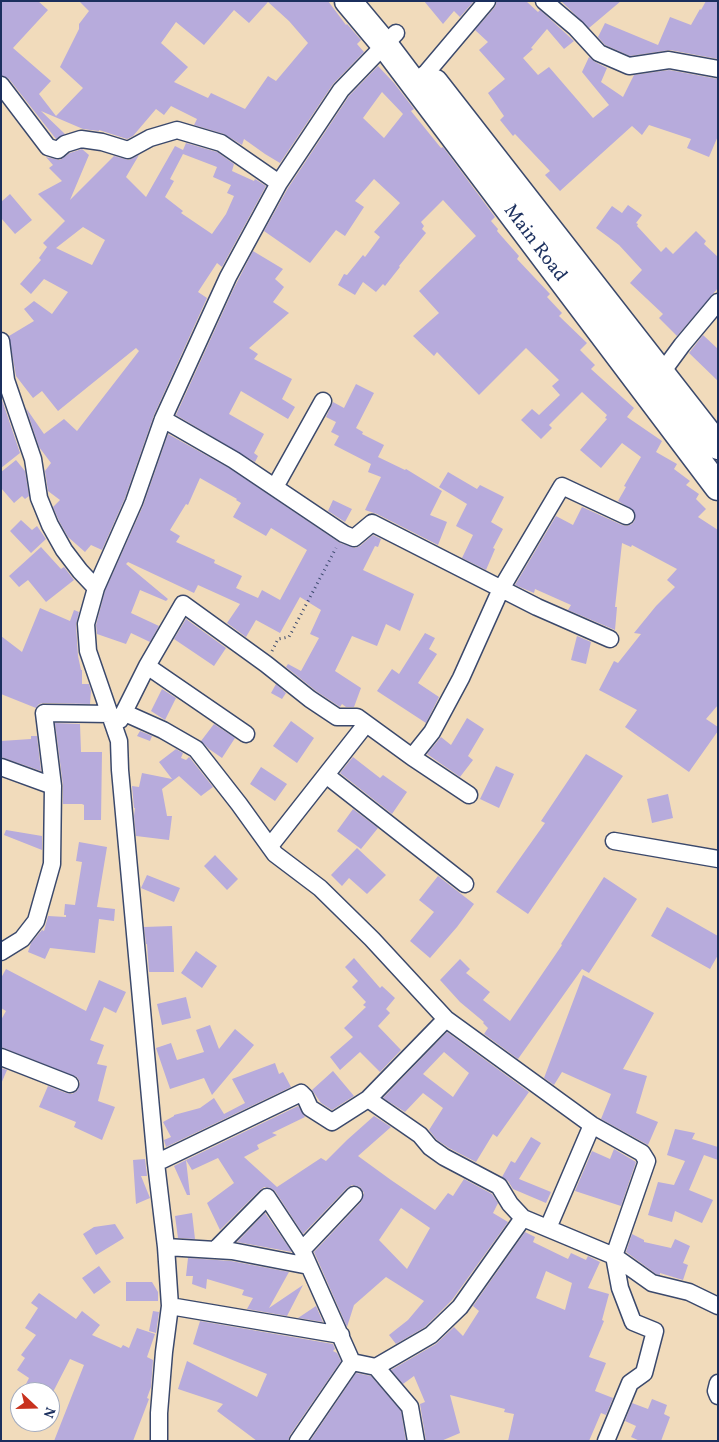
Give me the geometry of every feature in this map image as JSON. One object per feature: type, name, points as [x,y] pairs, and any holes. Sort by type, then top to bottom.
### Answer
[{"type":"main road","name":"Main Road","points":[[348,1],[390,38]]},
{"type":"main road","name":"Main Road","points":[[371,1],[390,38],[653,383],[718,487]]},
{"type":"main road","name":"Main Road","points":[[653,383],[718,446]]},
{"type":"street","points":[[420,78],[487,1]]},
{"type":"street","points":[[544,1],[576,28],[599,53],[629,66],[669,60],[718,69]]},
{"type":"street","points":[[160,1441],[159,1413],[170,1306],[166,1247],[156,1163],[116,718],[88,651],[86,624],[96,588],[134,502],[163,418],[228,277],[278,183],[341,90],[390,38]]},
{"type":"street","points":[[1,85],[48,147],[58,150],[64,144],[81,139],[102,142],[128,150],[150,138],[176,130],[221,143],[278,183]]},
{"type":"street","points":[[653,383],[718,302]]},
{"type":"street","points":[[1,341],[4,381],[34,459],[39,498],[50,525],[80,571],[96,588]]},
{"type":"street","points":[[275,487],[323,401]]},
{"type":"street","points":[[163,418],[234,460],[344,534],[354,538],[372,523],[537,607],[610,639]]},
{"type":"street","points":[[412,758],[432,732],[461,678],[501,588],[562,486],[626,516]]},
{"type":"street","points":[[116,718],[183,604],[266,664],[310,700],[337,717],[357,717],[412,758],[469,795]]},
{"type":"street","points":[[147,666],[246,734]]},
{"type":"street","points":[[1,952],[22,939],[36,921],[52,864],[53,786],[44,713],[116,718],[164,730],[196,749],[275,854],[320,888],[340,907],[446,1019],[592,1125],[642,1153],[647,1161],[614,1256],[620,1288],[633,1322],[655,1331],[644,1373],[630,1384],[606,1441]]},
{"type":"street","points":[[270,846],[366,724]]},
{"type":"street","points":[[1,767],[53,786]]},
{"type":"street","points":[[326,775],[465,884]]},
{"type":"street","points":[[614,841],[718,859]]},
{"type":"street","points":[[156,1163],[301,1093],[310,1108],[332,1122],[368,1099],[446,1019]]},
{"type":"street","points":[[1,1057],[70,1084]]},
{"type":"street","points":[[368,1099],[420,1135],[430,1147],[444,1157],[499,1186],[510,1204],[523,1218],[614,1256],[652,1283],[689,1292],[718,1306]]},
{"type":"street","points":[[548,1228],[592,1125]]},
{"type":"street","points":[[302,1250],[354,1195]]},
{"type":"street","points":[[216,1249],[267,1197],[302,1250],[352,1362]]},
{"type":"street","points":[[376,1367],[432,1335],[460,1307],[523,1218]]},
{"type":"street","points":[[166,1247],[232,1251],[309,1266]]},
{"type":"street","points":[[170,1306],[341,1335]]},
{"type":"street","points":[[352,1362],[376,1367],[410,1407],[416,1441]]},
{"type":"street","points":[[298,1441],[352,1362]]},
{"type":"street","points":[[718,1383],[716,1392],[718,1396]]},
{"type":"path","points":[[266,664],[278,639],[290,637],[344,534]]},
{"type":"building","points":[[1,1],[38,1],[48,10],[13,48],[51,81],[39,94],[56,116],[83,88],[60,67],[79,29],[79,24],[89,11],[79,1],[328,1],[346,25],[361,40],[357,44],[364,52],[333,84],[280,163],[244,139],[242,145],[224,134],[194,125],[197,119],[171,106],[164,115],[156,109],[133,136],[127,139],[99,130],[83,129],[41,111],[65,134],[56,139],[9,79],[1,75]],"holes":[[[268,2],[289,21],[308,43],[276,81],[268,76],[245,109],[211,93],[208,98],[174,82],[188,67],[161,43],[176,22],[204,45],[234,10],[249,23]]]},
{"type":"building","points":[[424,1],[474,1],[460,17],[454,11],[443,24]]},
{"type":"building","points":[[497,1],[526,1],[538,12],[540,10],[574,41],[564,49],[547,29],[531,48],[533,49],[523,58],[538,75],[549,67],[593,118],[609,105],[582,72],[589,57],[607,68],[601,82],[623,97],[634,75],[669,70],[718,79],[718,136],[709,157],[687,148],[691,139],[649,125],[642,135],[632,126],[560,191],[545,175],[550,171],[515,134],[513,136],[500,120],[504,116],[488,93],[505,79],[479,50],[488,42],[475,30],[495,7]]},
{"type":"building","points":[[561,1],[621,1],[589,28]]},
{"type":"building","points":[[706,1],[718,1],[718,59],[670,50],[630,56],[605,45],[598,37],[605,23],[658,45],[670,17],[691,25]]},
{"type":"building","points":[[378,66],[394,83],[414,109],[411,111],[441,148],[443,147],[495,217],[491,221],[498,229],[497,231],[519,256],[517,259],[550,294],[547,297],[562,313],[559,316],[587,343],[580,350],[595,365],[591,369],[634,408],[627,417],[662,441],[656,452],[677,464],[674,469],[690,481],[686,485],[699,494],[696,499],[706,509],[698,517],[718,530],[718,705],[706,719],[718,727],[718,731],[689,772],[625,727],[637,710],[599,690],[614,661],[618,663],[641,634],[634,633],[656,606],[675,587],[667,580],[677,569],[632,545],[631,547],[622,543],[615,607],[617,607],[615,630],[568,610],[571,605],[535,589],[534,593],[515,585],[556,516],[573,525],[582,507],[622,525],[632,524],[635,520],[634,511],[618,501],[626,487],[624,486],[641,457],[622,443],[601,468],[580,450],[607,419],[605,418],[607,415],[582,392],[549,425],[552,428],[541,439],[521,420],[532,409],[539,415],[560,395],[552,386],[559,380],[526,348],[479,395],[437,352],[434,356],[413,336],[439,313],[419,291],[476,236],[443,200],[421,222],[424,226],[422,229],[426,233],[385,286],[383,284],[376,292],[363,282],[355,295],[338,285],[344,274],[347,275],[363,255],[365,257],[380,237],[374,232],[400,203],[374,179],[355,201],[364,207],[345,236],[336,230],[310,263],[264,231],[288,188],[349,96]],"holes":[[[382,92],[403,114],[384,138],[363,118]]]},
{"type":"building","points":[[186,143],[217,152],[234,164],[232,171],[254,181],[255,179],[266,186],[222,267],[217,263],[198,292],[207,298],[154,415],[125,498],[102,550],[91,545],[85,552],[68,537],[53,507],[60,500],[48,491],[45,471],[51,463],[39,447],[26,408],[44,434],[64,419],[77,431],[139,351],[136,348],[58,411],[42,391],[33,398],[16,376],[9,336],[34,321],[24,309],[34,301],[52,314],[68,292],[44,279],[31,294],[20,284],[41,260],[39,258],[47,247],[43,243],[65,221],[38,194],[62,181],[49,168],[53,165],[46,157],[60,160],[70,153],[82,149],[89,155],[70,200],[114,156],[129,160],[139,155],[126,177],[146,197],[175,146],[183,150]],"holes":[[[183,154],[217,167],[213,177],[231,185],[227,193],[234,196],[226,214],[212,234],[181,213],[183,211],[165,197],[174,181],[170,179]],[[83,227],[105,240],[92,265],[56,248]]]},
{"type":"building","points":[[10,194],[32,220],[15,234],[1,218],[1,202]]},
{"type":"building","points":[[628,205],[642,215],[636,223],[638,224],[637,226],[661,252],[666,247],[673,254],[696,231],[706,241],[704,244],[718,257],[718,288],[677,336],[659,318],[663,314],[630,283],[642,270],[619,245],[596,228],[612,206],[622,213]]},
{"type":"building","points":[[253,251],[283,269],[275,279],[284,287],[273,302],[289,313],[249,348],[258,354],[254,359],[292,379],[282,399],[295,407],[288,419],[241,391],[229,414],[264,434],[254,453],[258,456],[255,462],[176,415],[233,290]]},
{"type":"building","points":[[703,335],[718,349],[718,381],[689,353]]},
{"type":"building","points":[[356,384],[374,393],[356,428],[363,432],[362,434],[384,445],[378,457],[406,469],[442,491],[430,515],[447,522],[438,545],[377,514],[365,510],[381,477],[368,472],[371,464],[334,445],[339,436],[331,432],[336,422],[326,417],[333,402],[344,408]]},
{"type":"building","points":[[1,397],[20,453],[1,468]]},
{"type":"building","points":[[168,434],[229,468],[340,543],[355,548],[373,535],[381,539],[378,547],[375,546],[363,570],[414,594],[400,631],[386,624],[377,646],[352,636],[335,671],[361,688],[354,707],[346,707],[342,704],[340,707],[286,667],[288,664],[301,671],[319,638],[310,634],[321,610],[300,597],[280,633],[256,620],[246,637],[227,623],[240,604],[198,585],[194,593],[128,562],[126,564],[168,599],[166,601],[140,590],[131,613],[159,626],[150,642],[131,633],[126,644],[97,634],[96,625],[105,591],[143,506]],"holes":[[[200,478],[241,503],[233,517],[266,536],[271,528],[307,550],[280,600],[262,590],[258,598],[236,588],[242,576],[214,563],[215,560],[176,542],[180,536],[170,530],[186,504],[188,505]]]},
{"type":"building","points":[[16,460],[25,471],[29,496],[25,499],[22,496],[14,503],[1,488],[1,472]]},
{"type":"building","points":[[448,472],[477,489],[480,485],[504,497],[491,522],[503,529],[493,548],[495,549],[486,570],[462,558],[473,535],[456,526],[467,504],[439,487]]},
{"type":"building","points":[[333,500],[352,509],[345,522],[328,511]]},
{"type":"building","points":[[21,520],[32,530],[37,526],[46,539],[31,553],[10,531]]},
{"type":"building","points":[[41,547],[61,569],[64,567],[74,580],[46,602],[28,580],[19,587],[9,576]]},
{"type":"building","points":[[40,608],[70,621],[74,610],[79,612],[76,625],[78,656],[82,670],[82,684],[89,684],[91,691],[90,704],[44,703],[39,704],[36,708],[1,694],[1,636],[22,652]]},
{"type":"building","points":[[186,619],[226,648],[214,666],[174,639]]},
{"type":"building","points":[[425,633],[435,638],[429,649],[437,654],[418,683],[439,697],[426,723],[377,691],[392,669],[399,674]]},
{"type":"building","points":[[577,636],[591,642],[586,664],[571,660]]},
{"type":"building","points":[[276,684],[286,693],[282,699],[271,693]]},
{"type":"building","points":[[162,689],[176,698],[165,720],[151,711]]},
{"type":"building","points":[[467,718],[484,729],[468,756],[473,760],[460,777],[427,754],[441,737],[451,745]]},
{"type":"building","points":[[291,721],[314,738],[297,763],[273,746]]},
{"type":"building","points":[[55,723],[80,724],[81,752],[102,752],[101,820],[84,820],[84,805],[82,804],[63,804],[63,785]]},
{"type":"building","points":[[214,724],[235,738],[222,758],[201,741]]},
{"type":"building","points":[[140,731],[152,736],[150,741],[137,736]]},
{"type":"building","points":[[31,736],[37,736],[41,771],[1,757],[1,741],[31,739]]},
{"type":"building","points":[[176,749],[183,753],[181,758],[186,760],[190,758],[213,787],[201,796],[179,776],[162,789],[167,816],[172,816],[169,840],[136,836],[132,786],[139,787],[142,773],[172,779],[159,762]]},
{"type":"building","points":[[586,754],[623,776],[528,914],[496,892],[545,823],[541,821]]},
{"type":"building","points":[[353,757],[380,778],[383,775],[407,792],[392,814],[340,773]]},
{"type":"building","points":[[496,766],[514,774],[499,808],[480,799]]},
{"type":"building","points":[[261,767],[287,784],[275,801],[250,784]]},
{"type":"building","points":[[668,794],[673,818],[652,823],[647,799]]},
{"type":"building","points":[[353,809],[378,828],[361,849],[337,831]]},
{"type":"building","points":[[6,830],[42,836],[42,850],[4,835]]},
{"type":"building","points":[[79,842],[107,847],[97,907],[115,909],[114,921],[99,919],[95,953],[50,948],[45,959],[28,952],[31,943],[42,930],[44,931],[48,916],[66,917],[64,915],[65,904],[75,905],[82,862],[76,861]]},
{"type":"building","points":[[357,848],[386,875],[367,894],[349,878],[342,886],[331,875]]},
{"type":"building","points":[[215,855],[238,879],[227,890],[204,866]]},
{"type":"building","points":[[147,875],[180,888],[174,902],[141,888]]},
{"type":"building","points":[[438,876],[474,904],[430,958],[410,941],[434,912],[419,900]]},
{"type":"building","points":[[604,877],[637,899],[589,973],[582,969],[518,1059],[484,1034],[488,1028],[484,1022],[460,1002],[440,980],[460,959],[470,969],[466,973],[490,992],[483,1000],[510,1021],[562,945]]},
{"type":"building","points":[[667,907],[718,936],[718,955],[710,969],[651,936]]},
{"type":"building","points":[[172,926],[174,972],[149,972],[144,927]]},
{"type":"building","points":[[196,951],[217,966],[202,988],[181,973]]},
{"type":"building","points":[[354,958],[380,988],[382,986],[395,998],[386,1009],[390,1013],[378,1026],[401,1050],[380,1072],[360,1052],[340,1070],[330,1057],[353,1037],[344,1028],[366,1007],[363,1005],[366,1002],[352,987],[358,981],[345,967]]},
{"type":"building","points":[[6,969],[86,1011],[99,980],[126,992],[116,1013],[104,1007],[90,1040],[104,1045],[97,1064],[107,1066],[98,1101],[115,1107],[102,1140],[74,1127],[76,1122],[39,1107],[48,1086],[66,1093],[72,1094],[77,1091],[80,1082],[77,1077],[1,1047],[1,1020],[6,1011],[1,1008],[1,978]]},
{"type":"building","points":[[583,975],[654,1013],[623,1069],[647,1076],[636,1113],[658,1122],[648,1145],[601,1119],[611,1094],[562,1072],[554,1085],[544,1078]]},
{"type":"building","points":[[186,997],[191,1018],[162,1025],[157,1004]]},
{"type":"building","points":[[210,1025],[219,1049],[235,1029],[254,1045],[212,1095],[204,1078],[170,1089],[156,1048],[171,1043],[177,1060],[204,1052],[196,1030]]},
{"type":"building","points":[[447,1032],[529,1092],[497,1137],[493,1134],[476,1162],[437,1140],[429,1130],[443,1108],[423,1093],[405,1112],[383,1098]],"holes":[[[444,1052],[469,1073],[453,1097],[423,1074]]]},
{"type":"building","points":[[275,1063],[279,1074],[283,1072],[291,1087],[166,1147],[164,1140],[171,1137],[163,1122],[174,1115],[200,1108],[214,1098],[224,1114],[245,1103],[232,1079]]},
{"type":"building","points":[[1,1068],[7,1070],[1,1084]]},
{"type":"building","points":[[333,1071],[354,1096],[332,1110],[321,1103],[312,1090]]},
{"type":"building","points":[[298,1106],[305,1117],[272,1133],[277,1135],[257,1145],[259,1149],[244,1157],[277,1187],[321,1158],[326,1161],[374,1116],[391,1127],[358,1156],[435,1210],[448,1193],[453,1196],[464,1179],[492,1194],[498,1203],[493,1213],[508,1222],[452,1300],[425,1327],[396,1344],[389,1335],[408,1320],[424,1301],[386,1277],[354,1305],[347,1327],[314,1252],[361,1202],[364,1193],[360,1187],[352,1185],[347,1188],[303,1234],[275,1191],[264,1187],[220,1230],[207,1203],[234,1183],[218,1158],[192,1170],[186,1160]],"holes":[[[401,1208],[430,1228],[407,1269],[379,1240]]]},
{"type":"building","points":[[675,1129],[695,1133],[692,1139],[718,1147],[718,1160],[704,1155],[689,1190],[713,1200],[702,1223],[675,1211],[672,1222],[648,1215],[658,1182],[674,1185],[685,1161],[667,1155]]},
{"type":"building","points":[[531,1137],[541,1143],[519,1179],[551,1192],[546,1203],[513,1189],[508,1181],[502,1177],[511,1161],[515,1163]]},
{"type":"building","points":[[614,1149],[636,1162],[621,1206],[575,1191],[592,1151],[610,1159]]},
{"type":"building","points":[[145,1159],[147,1176],[141,1176],[150,1198],[136,1204],[133,1160]]},
{"type":"building","points":[[186,1160],[190,1195],[187,1195],[174,1166]]},
{"type":"building","points":[[192,1213],[195,1239],[178,1238],[175,1216]]},
{"type":"building","points":[[265,1213],[292,1252],[237,1242]]},
{"type":"building","points":[[115,1224],[124,1238],[96,1255],[83,1234],[94,1227]]},
{"type":"building","points":[[525,1232],[535,1237],[533,1242],[568,1259],[571,1253],[586,1260],[588,1256],[600,1262],[588,1288],[609,1294],[602,1320],[604,1321],[589,1357],[606,1363],[595,1391],[613,1398],[606,1415],[601,1413],[589,1441],[508,1441],[514,1414],[504,1412],[505,1409],[450,1395],[460,1433],[441,1441],[426,1441],[420,1404],[425,1402],[414,1376],[403,1384],[391,1370],[436,1344],[454,1327],[463,1336],[479,1311],[473,1306]],"holes":[[[546,1271],[572,1283],[565,1310],[536,1298]]]},
{"type":"building","points":[[632,1234],[644,1240],[644,1242],[671,1248],[675,1239],[690,1246],[683,1263],[688,1265],[683,1280],[660,1273],[660,1275],[656,1274],[626,1252]]},
{"type":"building","points":[[188,1258],[231,1261],[289,1272],[269,1308],[303,1285],[287,1316],[247,1309],[253,1298],[242,1295],[244,1290],[207,1279],[206,1289],[192,1284],[193,1276],[186,1276]]},
{"type":"building","points":[[99,1266],[111,1282],[94,1294],[82,1278]]},
{"type":"building","points":[[126,1282],[152,1282],[158,1292],[158,1301],[126,1301]]},
{"type":"building","points":[[39,1293],[76,1319],[82,1311],[100,1325],[92,1335],[121,1348],[123,1345],[129,1348],[137,1328],[155,1334],[147,1357],[153,1360],[151,1387],[147,1398],[149,1399],[133,1441],[54,1441],[58,1432],[60,1432],[60,1426],[84,1365],[70,1359],[58,1382],[27,1382],[29,1378],[17,1370],[25,1358],[21,1355],[36,1335],[25,1328],[38,1308],[31,1303]]},
{"type":"building","points":[[316,1306],[323,1322],[298,1318]]},
{"type":"building","points":[[153,1311],[159,1312],[156,1333],[149,1331]]},
{"type":"building","points":[[200,1321],[333,1344],[335,1349],[333,1351],[337,1353],[341,1361],[290,1435],[288,1441],[257,1441],[217,1411],[223,1404],[178,1389],[187,1361],[257,1397],[267,1374],[193,1344]]},
{"type":"building","points":[[356,1373],[371,1376],[401,1411],[406,1441],[310,1441]]},
{"type":"building","points":[[652,1399],[667,1405],[664,1414],[670,1417],[661,1441],[640,1441],[631,1437],[636,1426],[625,1421],[632,1403],[648,1409]]}]
